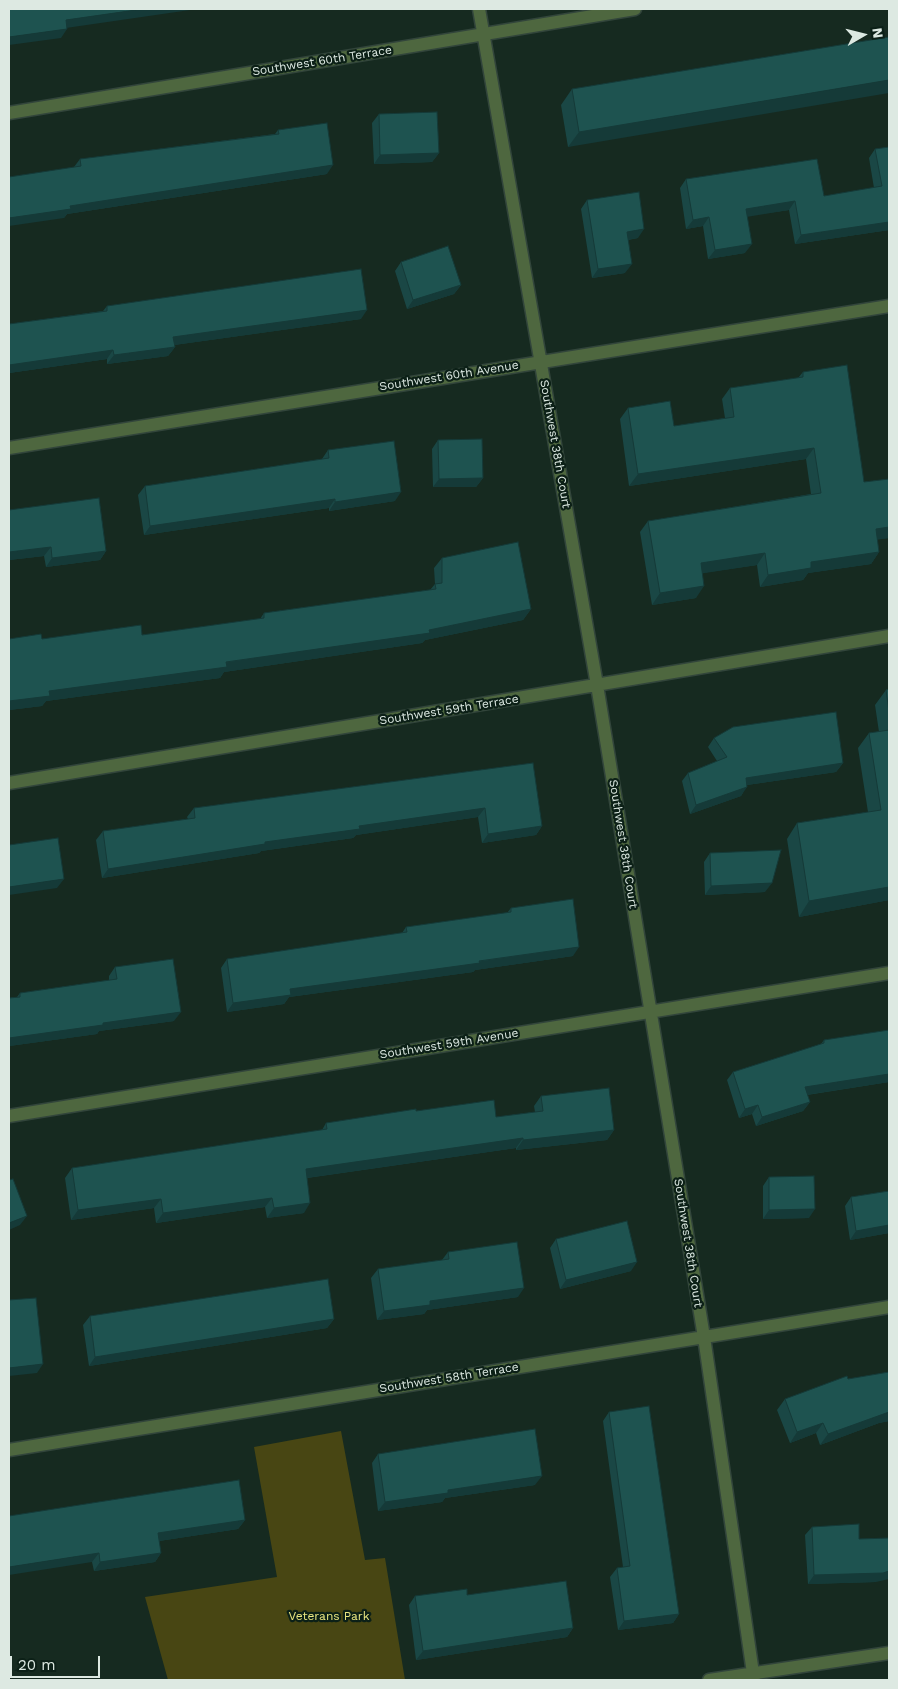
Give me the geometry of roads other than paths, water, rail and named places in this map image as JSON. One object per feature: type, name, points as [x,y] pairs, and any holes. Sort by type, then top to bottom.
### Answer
[{"type":"street","name":"Southwest 38th Court","points":[[480,9],[597,685],[704,1337],[753,1677]]},
{"type":"street","name":"Southwest 60th Terrace","points":[[9,113],[635,9]]},
{"type":"street","name":"Southwest 60th Avenue","points":[[9,448],[889,306]]},
{"type":"street","name":"Southwest 59th Terrace","points":[[9,783],[889,636]]},
{"type":"street","name":"Southwest 59th Avenue","points":[[9,1116],[650,1010],[889,973]]},
{"type":"street","name":"Southwest 58th Terrace","points":[[9,1450],[889,1307]]},
{"type":"street","points":[[709,1680],[753,1677],[889,1653]]},
{"type":"park label","name":"Veterans Park","points":[[329,1616]]}]
